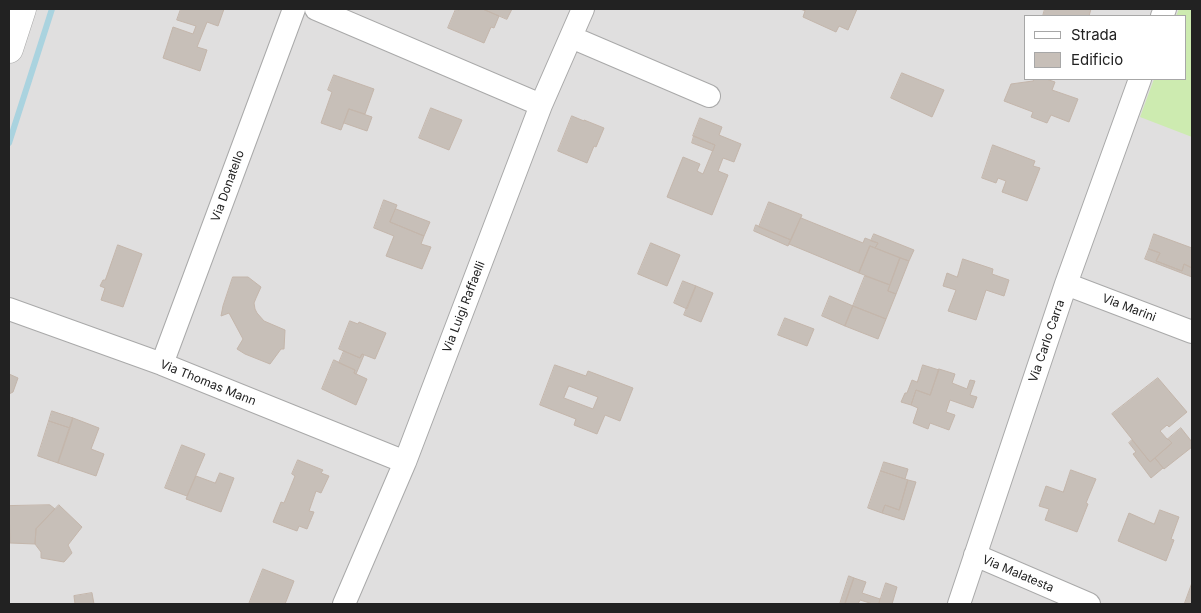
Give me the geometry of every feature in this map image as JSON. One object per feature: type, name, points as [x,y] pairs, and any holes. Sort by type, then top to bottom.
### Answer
[{"type":"street","points":[[9,50],[22,9]]},
{"type":"street","name":"Via Donatello","points":[[162,364],[294,9]]},
{"type":"street","points":[[316,9],[540,105]]},
{"type":"street","name":"Via Luigi Raffaelli","points":[[344,604],[404,462],[540,105],[583,9]]},
{"type":"street","points":[[572,37],[709,96]]},
{"type":"street","name":"Via Carlo Carra","points":[[959,604],[1066,284],[1140,80]]},
{"type":"street","name":"Via Marini","points":[[1066,284],[1192,332]]},
{"type":"street","name":"Via Thomas Mann","points":[[9,309],[162,364],[404,462]]},
{"type":"street","name":"Via Malatesta","points":[[975,555],[1089,604]]},
{"type":"shaded area","points":[[9,9],[1192,9],[1192,604],[9,604]]},
{"type":"green space","points":[[1179,9],[1192,9],[1192,137],[1140,117],[1154,80],[1186,80],[1186,15],[1176,15]]},
{"type":"building","points":[[181,9],[224,9],[218,26],[207,22],[197,47],[207,50],[200,71],[163,58],[173,27],[193,34],[196,26],[177,20]]},
{"type":"building","points":[[456,9],[483,9],[499,16],[494,28],[491,27],[484,43],[448,28]]},
{"type":"building","points":[[483,9],[512,9],[507,19]]},
{"type":"building","points":[[800,9],[857,9],[848,30],[839,26],[836,32],[803,17],[805,11]]},
{"type":"building","points":[[1045,9],[1091,9],[1089,15],[1043,15]]},
{"type":"building","points":[[902,73],[944,90],[932,117],[891,98]]},
{"type":"building","points":[[334,75],[374,89],[365,114],[349,109],[341,130],[321,123],[332,92],[328,90]]},
{"type":"building","points":[[1049,80],[1055,82],[1052,90],[1078,99],[1069,122],[1051,115],[1047,123],[1031,117],[1033,112],[1004,101],[1011,84]]},
{"type":"building","points":[[431,108],[462,120],[449,150],[419,138]]},
{"type":"building","points":[[349,109],[372,117],[367,131],[344,123]]},
{"type":"building","points":[[572,116],[604,128],[587,163],[558,151]]},
{"type":"building","points":[[700,118],[722,127],[719,135],[741,144],[734,162],[723,158],[718,171],[728,175],[712,215],[667,197],[683,157],[700,164],[697,171],[703,174],[715,145],[693,136]]},
{"type":"building","points":[[694,136],[715,145],[713,151],[692,143]]},
{"type":"building","points":[[993,145],[1035,161],[1033,166],[1040,168],[1027,201],[1002,192],[1006,181],[998,178],[996,183],[982,178]]},
{"type":"building","points":[[384,200],[397,205],[390,222],[424,236],[421,244],[431,247],[422,269],[386,256],[394,236],[374,228]]},
{"type":"building","points":[[769,202],[802,215],[791,240],[759,227]]},
{"type":"building","points":[[396,209],[430,222],[424,236],[390,222]]},
{"type":"building","points":[[801,218],[863,243],[865,238],[878,243],[875,248],[870,246],[859,273],[789,244]]},
{"type":"building","points":[[756,225],[791,240],[788,246],[754,231]]},
{"type":"building","points":[[874,234],[914,250],[909,261],[875,248],[878,243],[871,241]]},
{"type":"building","points":[[1154,234],[1192,248],[1192,268],[1184,264],[1182,271],[1156,261],[1160,253],[1149,249]]},
{"type":"building","points":[[651,243],[680,255],[667,286],[638,274]]},
{"type":"building","points":[[118,245],[142,254],[123,307],[101,300],[105,288],[100,286],[103,280],[105,280]]},
{"type":"building","points":[[870,246],[900,258],[890,285],[859,273]]},
{"type":"building","points":[[1149,249],[1160,253],[1156,261],[1182,271],[1184,264],[1192,268],[1192,277],[1145,259]]},
{"type":"building","points":[[900,258],[909,261],[896,294],[888,291]]},
{"type":"building","points":[[963,259],[993,269],[992,274],[1009,280],[1004,296],[986,290],[976,320],[948,311],[956,290],[943,286],[947,273],[957,277]]},
{"type":"building","points":[[865,276],[890,285],[888,291],[896,294],[886,319],[853,306]]},
{"type":"building","points":[[233,277],[248,277],[261,287],[254,303],[257,313],[264,321],[285,330],[284,349],[281,349],[270,364],[237,349],[243,339],[229,313],[221,316]]},
{"type":"building","points":[[683,281],[696,286],[687,309],[674,303]]},
{"type":"building","points":[[696,286],[713,293],[701,322],[684,315]]},
{"type":"building","points":[[830,296],[853,306],[845,326],[822,316]]},
{"type":"building","points":[[853,306],[886,319],[878,339],[845,326]]},
{"type":"building","points":[[785,318],[814,329],[807,346],[778,335]]},
{"type":"building","points":[[350,321],[358,324],[359,322],[386,333],[375,359],[362,354],[360,358],[339,349]]},
{"type":"building","points":[[344,351],[360,358],[362,354],[364,355],[356,374],[354,373],[355,370],[339,363]]},
{"type":"building","points":[[334,360],[355,370],[354,373],[367,379],[356,405],[322,389]]},
{"type":"building","points":[[555,365],[586,376],[588,371],[633,388],[620,421],[605,415],[597,434],[574,425],[576,419],[540,405]],"holes":[[[569,386],[598,397],[593,409],[564,398]]]},
{"type":"building","points":[[923,365],[939,370],[930,395],[916,390],[911,405],[901,402],[912,380],[917,382]]},
{"type":"building","points":[[939,369],[955,374],[952,383],[967,389],[970,380],[975,381],[970,395],[977,397],[973,408],[950,400],[946,412],[955,415],[949,430],[930,423],[928,429],[913,423],[918,408],[911,405],[916,390],[930,395]]},
{"type":"building","points":[[9,374],[18,378],[13,392],[9,394]]},
{"type":"building","points":[[1158,378],[1187,412],[1169,427],[1167,425],[1160,431],[1172,443],[1150,462],[1112,414]]},
{"type":"building","points":[[52,411],[73,418],[70,428],[49,421]]},
{"type":"building","points":[[73,418],[99,428],[91,449],[104,454],[96,476],[58,463]]},
{"type":"building","points":[[49,421],[70,428],[58,463],[38,456]]},
{"type":"building","points":[[1181,428],[1192,442],[1192,447],[1164,469],[1155,458],[1172,443],[1168,439]]},
{"type":"building","points":[[1132,440],[1150,462],[1155,458],[1163,468],[1151,478],[1133,454],[1136,452],[1129,443]]},
{"type":"building","points":[[182,445],[205,454],[187,496],[165,488]]},
{"type":"building","points":[[298,460],[323,470],[321,473],[329,476],[321,493],[316,491],[309,511],[314,512],[307,529],[299,526],[297,531],[273,522],[281,502],[284,503],[295,476],[292,474]]},
{"type":"building","points":[[884,462],[908,469],[905,479],[881,471]]},
{"type":"building","points":[[1071,470],[1096,479],[1077,532],[1045,520],[1049,509],[1039,506],[1046,486],[1063,492]]},
{"type":"building","points":[[881,471],[908,480],[899,510],[885,505],[882,513],[868,508]]},
{"type":"building","points":[[220,473],[234,478],[221,512],[186,499],[196,476],[215,483]]},
{"type":"building","points":[[908,480],[916,482],[904,520],[882,513],[885,505],[899,510]]},
{"type":"building","points":[[50,505],[55,509],[36,529],[35,544],[10,543],[9,506]]},
{"type":"building","points":[[59,505],[82,527],[68,545],[72,553],[64,562],[41,558],[41,552],[35,544],[36,529]]},
{"type":"building","points":[[1160,510],[1179,517],[1171,539],[1174,540],[1166,561],[1118,541],[1129,513],[1154,524]]},
{"type":"building","points":[[263,569],[294,581],[285,604],[249,604]]},
{"type":"building","points":[[849,576],[854,578],[845,604],[840,604]]},
{"type":"building","points":[[854,578],[866,582],[862,593],[880,599],[879,604],[860,600],[858,604],[845,604]]},
{"type":"building","points":[[886,583],[897,587],[892,604],[879,604]]},
{"type":"building","points":[[1192,583],[1192,604],[1188,604],[1185,603]]},
{"type":"building","points":[[92,593],[94,604],[75,604],[74,596]]},
{"type":"waterway","points":[[9,143],[52,9]]}]
